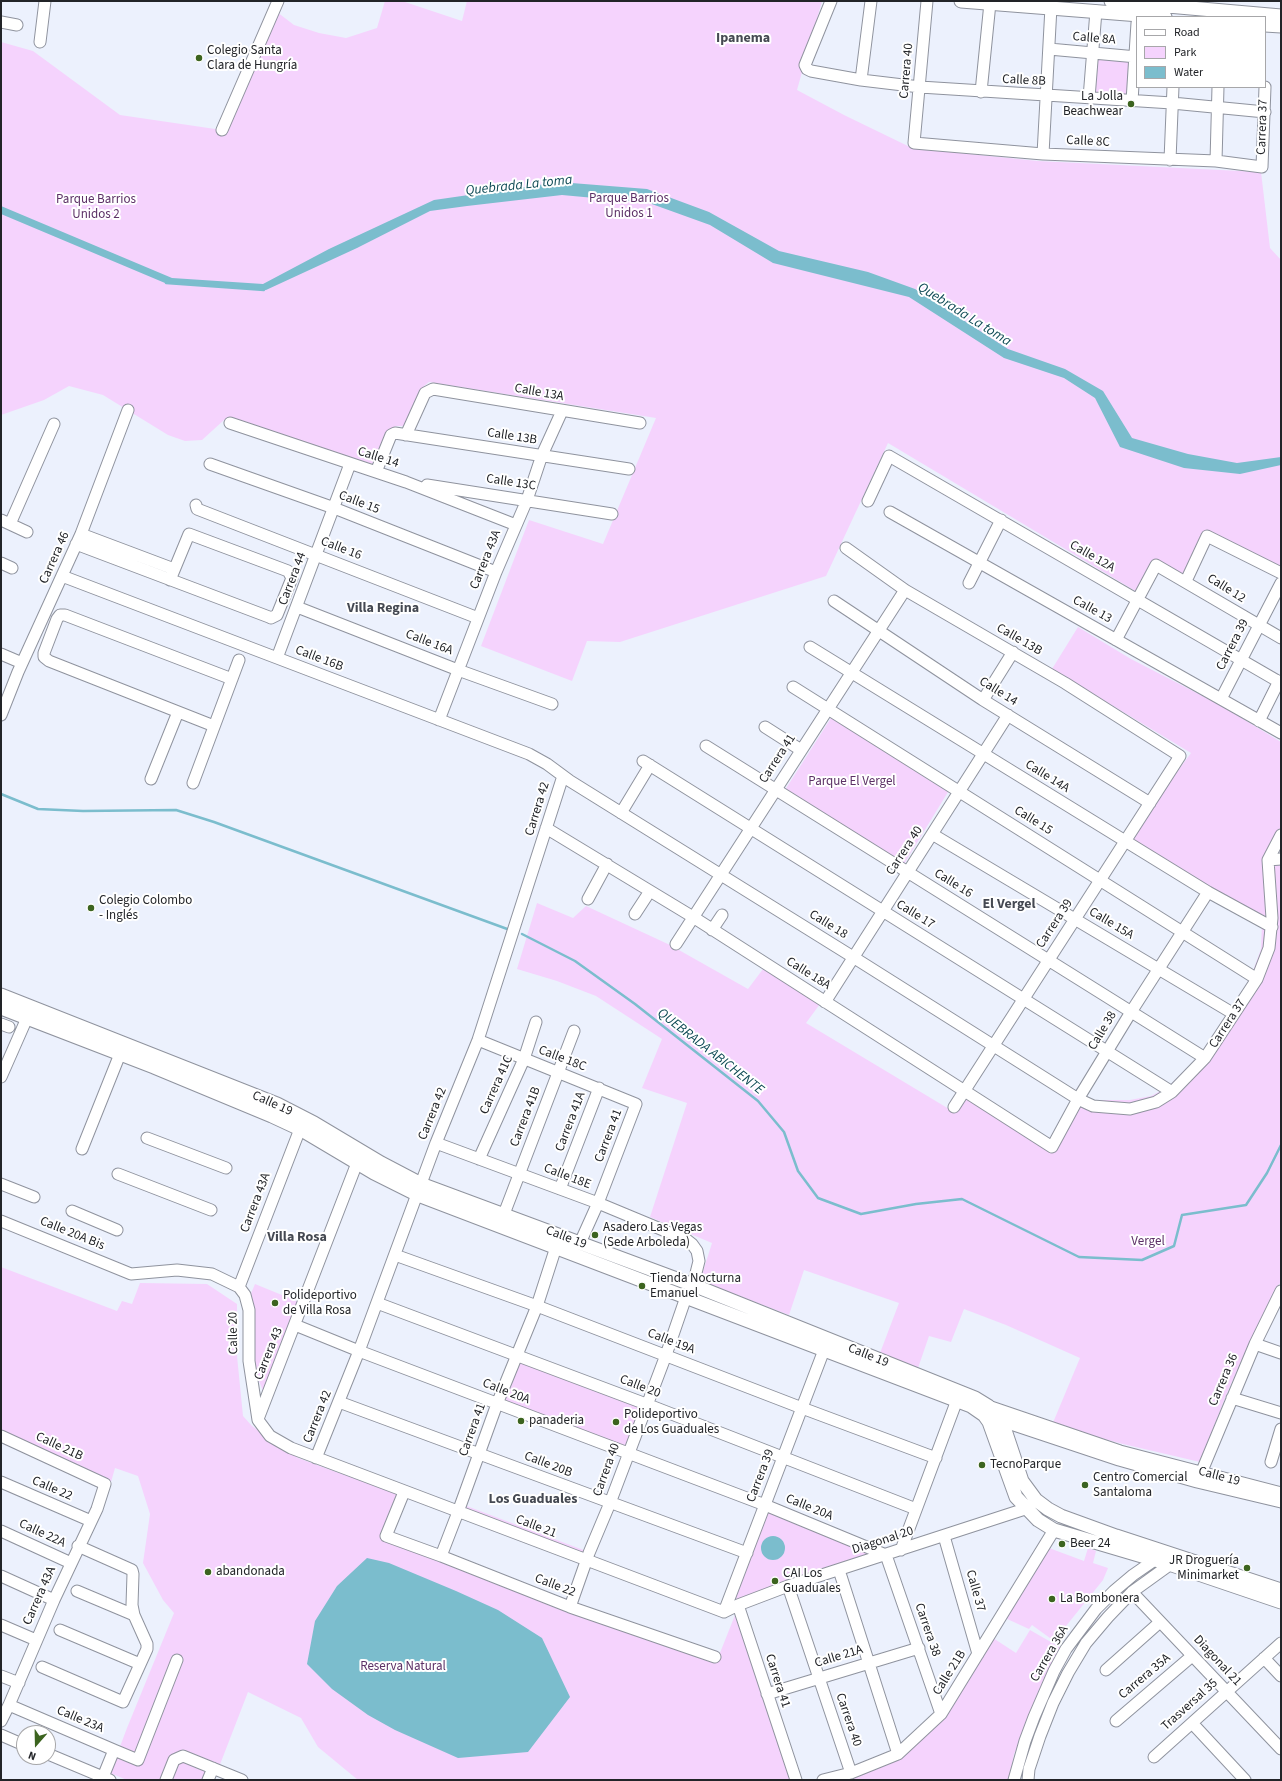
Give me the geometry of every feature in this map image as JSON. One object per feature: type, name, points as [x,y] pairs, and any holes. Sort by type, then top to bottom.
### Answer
[{"type":"main road","points":[[961,1],[1096,11],[1136,18]]},
{"type":"main road","points":[[1111,1],[1221,16]]},
{"type":"main road","points":[[1266,22],[1281,16]]},
{"type":"main road","points":[[1266,22],[1281,26]]},
{"type":"main road","name":"Calle 19","points":[[1,995],[277,1104],[314,1123],[381,1163],[419,1189],[504,1214],[580,1244],[824,1350],[971,1406],[986,1410]]},
{"type":"main road","name":"Calle 19","points":[[1,1008],[252,1107],[300,1129],[357,1163],[556,1246],[689,1291],[956,1390],[975,1398],[986,1410]]},
{"type":"main road","points":[[986,1410],[1002,1421],[1022,1481],[1036,1500],[1048,1509],[1061,1516],[1281,1602]]},
{"type":"main road","points":[[986,1410],[1016,1497],[1038,1520],[1054,1530],[1153,1560],[1181,1557],[1281,1590]]},
{"type":"street","points":[[40,42],[45,1]]},
{"type":"street","points":[[222,130],[278,1]]},
{"type":"street","name":"Calle 8B","points":[[831,1],[805,65],[807,69],[861,80],[920,87],[1172,103],[1265,112]]},
{"type":"street","points":[[861,80],[870,1]]},
{"type":"street","name":"Carrera 40","points":[[914,143],[927,1]]},
{"type":"street","points":[[981,92],[990,3]]},
{"type":"street","points":[[1043,154],[1051,7]]},
{"type":"street","points":[[1089,98],[1096,11]]},
{"type":"street","points":[[1,22],[17,25]]},
{"type":"street","name":"Calle 8A","points":[[1049,49],[1136,57]]},
{"type":"street","points":[[1132,101],[1136,57]]},
{"type":"street","points":[[1170,160],[1173,88]]},
{"type":"street","points":[[1216,161],[1218,88]]},
{"type":"street","name":"Carrera 37","points":[[1262,167],[1265,112],[1264,88]]},
{"type":"street","name":"Calle 8C","points":[[914,143],[1043,154],[1216,161],[1262,167]]},
{"type":"street","name":"Calle 13A","points":[[406,434],[425,393],[433,389],[640,423]]},
{"type":"street","name":"Carrera 46","points":[[1,715],[22,663],[81,534],[128,410]]},
{"type":"street","name":"Carrera 43A","points":[[439,720],[496,572],[527,500],[542,455],[562,411]]},
{"type":"street","name":"Calle 14","points":[[230,422],[406,482],[516,525]]},
{"type":"street","points":[[27,532],[5,522],[54,424]]},
{"type":"street","name":"Calle 13B","points":[[376,472],[391,435],[395,433],[630,469]]},
{"type":"street","name":"Calle 12A","points":[[868,501],[889,456],[1280,682]]},
{"type":"street","name":"Calle 15","points":[[210,464],[334,508],[496,572]]},
{"type":"street","name":"Carrera 44","points":[[278,658],[350,464]]},
{"type":"street","name":"Calle 13C","points":[[406,482],[612,514]]},
{"type":"street","name":"Calle 16","points":[[196,505],[197,509],[478,618]]},
{"type":"street","name":"Calle 13","points":[[890,512],[1281,733]]},
{"type":"street","points":[[969,583],[1001,520]]},
{"type":"street","points":[[81,534],[174,569]]},
{"type":"street","points":[[76,544],[170,580],[271,618],[277,615],[292,578],[288,571],[189,534],[170,580]]},
{"type":"street","points":[[1186,581],[1207,536],[1281,573]]},
{"type":"street","name":"Calle 13B","points":[[846,548],[905,590],[1065,683],[1180,756]]},
{"type":"street","points":[[1,563],[12,568]]},
{"type":"street","name":"Calle 12","points":[[1137,599],[1156,565],[1186,581],[1281,638]]},
{"type":"street","name":"Calle 16B","points":[[62,576],[529,754],[548,764],[563,776]]},
{"type":"street","name":"Carrera 39","points":[[1221,699],[1281,583]]},
{"type":"street","name":"Carrera 41","points":[[676,944],[905,590]]},
{"type":"street","points":[[1116,640],[1137,599]]},
{"type":"street","name":"Calle 14","points":[[834,601],[983,700],[1150,803]]},
{"type":"street","name":"Calle 16A","points":[[297,607],[458,670],[552,704]]},
{"type":"street","points":[[214,726],[49,661],[44,657],[44,653],[57,619],[60,615],[65,615],[232,679]]},
{"type":"street","name":"Calle 14A","points":[[810,647],[1208,892],[1272,927]]},
{"type":"street","points":[[983,700],[1013,652]]},
{"type":"street","points":[[1,654],[22,663]]},
{"type":"street","points":[[194,783],[239,660]]},
{"type":"street","points":[[1258,721],[1280,682]]},
{"type":"street","name":"Calle 15","points":[[794,687],[1258,979]]},
{"type":"street","points":[[151,779],[178,712]]},
{"type":"street","name":"Carrera 40","points":[[825,1002],[1008,715]]},
{"type":"street","points":[[765,727],[801,750]]},
{"type":"street","name":"Calle 16","points":[[706,746],[1205,1058]]},
{"type":"street","name":"Carrera 39","points":[[954,1107],[1180,756]]},
{"type":"street","name":"Calle 17","points":[[621,813],[646,763],[1172,1092]]},
{"type":"street","name":"Calle 18","points":[[563,776],[1078,1099]]},
{"type":"street","name":"Carrera 42","points":[[316,1458],[359,1351],[436,1143],[478,1040],[563,776]]},
{"type":"street","name":"Calle 18A","points":[[546,828],[693,917],[1052,1147]]},
{"type":"street","name":"Calle 15A","points":[[932,834],[1234,1014]]},
{"type":"street","points":[[1268,860],[1281,835]]},
{"type":"street","points":[[1268,860],[1281,859]]},
{"type":"street","name":"Carrera 37","points":[[1078,1099],[1093,1106],[1130,1109],[1156,1102],[1172,1092],[1205,1058],[1258,979],[1269,948],[1272,927],[1268,860]]},
{"type":"street","points":[[588,899],[606,864]]},
{"type":"street","points":[[635,914],[650,891]]},
{"type":"street","name":"Calle 38","points":[[1052,1147],[1078,1099],[1107,1051],[1208,892]]},
{"type":"street","points":[[712,930],[722,915]]},
{"type":"street","points":[[1,1077],[27,1018]]},
{"type":"street","name":"Carrera 41C","points":[[479,1159],[524,1059],[536,1022]]},
{"type":"street","name":"Carrera 41B","points":[[504,1214],[574,1031]]},
{"type":"street","name":"Calle 18C","points":[[478,1040],[636,1104]]},
{"type":"street","points":[[82,1149],[120,1054]]},
{"type":"street","name":"Carrera 41A","points":[[560,1189],[599,1088]]},
{"type":"street","name":"Carrera 41","points":[[580,1244],[598,1204],[636,1104]]},
{"type":"street","name":"Carrera 43A","points":[[239,1287],[300,1129]]},
{"type":"street","points":[[147,1138],[226,1168]]},
{"type":"street","name":"Calle 18E","points":[[436,1143],[560,1189],[686,1240]]},
{"type":"street","name":"Carrera 43","points":[[258,1420],[296,1325],[357,1163]]},
{"type":"street","points":[[118,1174],[211,1210]]},
{"type":"street","points":[[1,1184],[34,1197]]},
{"type":"street","points":[[72,1211],[117,1230]]},
{"type":"street","name":"Calle 20A Bis","points":[[1,1221],[131,1274],[177,1270],[212,1274],[239,1287]]},
{"type":"street","name":"Carrera 40","points":[[570,1607],[586,1561],[610,1503],[646,1404],[666,1355],[699,1261],[697,1252],[692,1244],[686,1240]]},
{"type":"street","name":"Carrera 41","points":[[441,1556],[497,1404],[537,1306],[556,1246]]},
{"type":"street","name":"Calle 19A","points":[[395,1255],[537,1306],[936,1458]]},
{"type":"street","name":"Calle 20","points":[[239,1287],[245,1295],[249,1310],[249,1361],[258,1420],[270,1436],[291,1448],[316,1458]]},
{"type":"street","name":"Carrera 36","points":[[1199,1477],[1255,1344],[1280,1292]]},
{"type":"street","name":"Calle 20","points":[[377,1302],[517,1357],[646,1404],[916,1509]]},
{"type":"street","name":"Calle 20A","points":[[296,1325],[497,1404],[765,1505],[886,1555]]},
{"type":"street","points":[[1255,1344],[1281,1353]]},
{"type":"street","name":"Carrera 39","points":[[724,1612],[824,1350]]},
{"type":"street","points":[[1232,1398],[1281,1413]]},
{"type":"street","points":[[901,1550],[956,1400]]},
{"type":"street","name":"Calle 20B","points":[[339,1402],[747,1553]]},
{"type":"street","name":"Calle 19","points":[[986,1410],[1281,1502]]},
{"type":"street","name":"Calle 19","points":[[1002,1421],[1119,1460],[1281,1493]]},
{"type":"street","points":[[1271,1462],[1281,1429]]},
{"type":"street","name":"Calle 21B","points":[[1,1436],[106,1484]]},
{"type":"street","name":"Calle 21","points":[[316,1458],[724,1612]]},
{"type":"street","name":"Calle 22","points":[[1,1482],[91,1521]]},
{"type":"street","name":"Carrera 43A","points":[[1,1721],[10,1705],[36,1640],[70,1563],[91,1521],[106,1484]]},
{"type":"street","name":"Calle 22","points":[[404,1492],[386,1536],[570,1607],[714,1657]]},
{"type":"street","name":"Diagonal 20","points":[[738,1605],[788,1586],[944,1536],[1025,1508],[1036,1500]]},
{"type":"street","name":"Calle 21B","points":[[823,1780],[852,1772],[898,1754],[941,1714],[1054,1530]]},
{"type":"street","name":"Calle 22A","points":[[1,1531],[70,1563]]},
{"type":"street","name":"Calle 37","points":[[944,1536],[978,1654]]},
{"type":"street","points":[[42,1667],[122,1702],[147,1649],[147,1644],[134,1615],[132,1605],[132,1570],[78,1546]]},
{"type":"street","name":"Carrera 38","points":[[886,1555],[941,1714]]},
{"type":"street","name":"Carrera 36A","points":[[1028,1776],[1053,1704],[1068,1672],[1086,1644],[1108,1617],[1168,1558]]},
{"type":"street","name":"Carrera 36A","points":[[1014,1778],[1024,1741],[1043,1693],[1066,1649],[1096,1609],[1128,1579],[1153,1560]]},
{"type":"street","points":[[839,1570],[898,1754]]},
{"type":"street","points":[[1,1576],[54,1600]]},
{"type":"street","name":"Carrera 40","points":[[788,1586],[852,1772]]},
{"type":"street","points":[[77,1591],[134,1615]]},
{"type":"street","name":"Diagonal 21","points":[[1132,1592],[1281,1749]]},
{"type":"street","points":[[724,1612],[738,1605]]},
{"type":"street","name":"Carrera 41","points":[[738,1605],[796,1780]]},
{"type":"street","points":[[1106,1670],[1160,1622]]},
{"type":"street","points":[[1,1625],[36,1640]]},
{"type":"street","points":[[60,1630],[140,1664]]},
{"type":"street","name":"Trasversal 35","points":[[1154,1757],[1281,1643]]},
{"type":"street","name":"Calle 21A","points":[[767,1694],[868,1662],[919,1648]]},
{"type":"street","name":"Carrera 35A","points":[[1116,1720],[1192,1656]]},
{"type":"street","points":[[1264,1658],[1281,1676]]},
{"type":"street","points":[[114,1750],[138,1760],[176,1660]]},
{"type":"street","points":[[1,1676],[19,1684]]},
{"type":"street","name":"Calle 23A","points":[[10,1705],[114,1750],[106,1778]]},
{"type":"street","points":[[1192,1723],[1245,1780]]},
{"type":"street","points":[[1,1735],[16,1742]]},
{"type":"street","points":[[166,1780],[174,1760],[178,1756],[183,1756],[242,1780]]},
{"type":"street","points":[[56,1757],[106,1778]]},
{"type":"street","points":[[208,1780],[213,1768]]},
{"type":"green space","name":"Parque Barrios Unidos 1","points":[[385,1],[402,1],[462,21],[467,1],[822,1],[797,90],[912,148],[1038,161],[1261,172],[1270,248],[1281,260],[1281,568],[1204,531],[1183,574],[1155,559],[1137,592],[888,443],[826,576],[620,642],[587,641],[572,681],[481,646],[529,520],[603,544],[656,418],[429,382],[424,386],[404,426],[396,426],[392,428],[372,464],[232,420],[224,420],[202,440],[185,441],[168,435],[103,395],[69,386],[44,400],[1,415],[1,42],[33,51],[120,115],[222,130],[277,12],[294,25],[319,33],[346,38],[377,28]]},
{"type":"green space","points":[[1095,54],[1133,58],[1129,97],[1090,93]]},
{"type":"green space","name":"Vergel","points":[[1078,627],[1131,659],[1220,705],[1281,742],[1281,827],[1262,863],[1281,864],[1281,1282],[1275,1289],[1249,1344],[1227,1393],[1200,1462],[1123,1444],[1052,1425],[1080,1358],[1006,1325],[964,1309],[951,1342],[929,1336],[918,1368],[880,1353],[899,1303],[804,1270],[789,1315],[700,1281],[712,1243],[650,1217],[687,1103],[642,1088],[662,1039],[596,996],[557,981],[517,969],[537,903],[573,918],[586,906],[670,945],[748,989],[763,969],[820,1004],[806,1023],[954,1112],[965,1094],[1052,1149],[1080,1105],[1104,1100],[1130,1100],[1151,1096],[1168,1087],[1199,1056],[1250,979],[1261,949],[1262,921],[1131,840],[1156,800],[1191,753],[1052,669]]},
{"type":"green space","name":"Parque El Vergel","points":[[831,718],[948,792],[904,864],[785,790]]},
{"type":"green space","name":"Reserva Natural","points":[[1,1267],[117,1311],[122,1301],[132,1304],[140,1283],[207,1284],[237,1304],[237,1356],[243,1416],[252,1426],[298,1458],[397,1494],[383,1540],[504,1583],[573,1612],[716,1663],[737,1610],[790,1780],[358,1780],[318,1747],[301,1718],[248,1692],[214,1780],[127,1780],[110,1773],[174,1613],[163,1600],[143,1563],[150,1514],[138,1476],[115,1468],[111,1482],[1,1433]]},
{"type":"green space","points":[[255,1284],[299,1302],[264,1394],[255,1370],[253,1351],[250,1296]]},
{"type":"green space","points":[[519,1360],[644,1404],[627,1452],[503,1402]]},
{"type":"green space","points":[[464,1505],[586,1551],[583,1556],[463,1511]]},
{"type":"green space","points":[[766,1510],[872,1555],[731,1604]]},
{"type":"green space","name":"La Bombonera","points":[[1049,1548],[1084,1561],[1088,1548],[1096,1551],[1093,1563],[1108,1568],[1103,1580],[1054,1641],[1032,1625],[1029,1629],[1005,1618]]},
{"type":"green space","points":[[1030,1630],[1063,1649],[1014,1754],[1009,1780],[832,1780],[905,1755],[947,1715],[993,1638],[1016,1653]]},
{"type":"water","points":[[559,182],[647,189],[709,212],[779,251],[868,272],[915,289],[1008,349],[1065,369],[1103,391],[1132,438],[1188,454],[1237,463],[1281,457],[1281,465],[1240,474],[1184,468],[1120,447],[1095,398],[1064,378],[1004,358],[909,297],[773,263],[710,225],[649,203],[562,195],[430,211],[357,248],[266,290],[165,283],[1,214],[1,206],[172,278],[263,284],[329,249],[434,200]]},
{"type":"water","points":[[768,1536],[778,1536],[785,1543],[785,1553],[778,1560],[768,1560],[761,1553],[761,1543]]},
{"type":"water","points":[[367,1558],[389,1563],[498,1610],[542,1638],[570,1697],[528,1752],[458,1758],[395,1730],[368,1715],[332,1689],[307,1664],[315,1621],[337,1586]]},
{"type":"waterway","name":"Quebrada La toma","points":[[166,283],[264,290]]},
{"type":"waterway","points":[[1,794],[38,809],[83,811],[176,810],[214,822],[510,930]]},
{"type":"waterway","name":"QUEBRADA ABICHENTE","points":[[522,934],[575,961],[635,1004],[758,1101],[784,1132],[798,1171],[818,1198],[861,1214],[916,1204],[962,1199],[1079,1257],[1142,1260],[1174,1246],[1182,1215],[1246,1205],[1267,1173],[1281,1145]]},
{"type":"place","name":"Colegio Santa Clara de Hungría","points":[[199,58]]},
{"type":"place","name":"La Jolla Beachwear","points":[[1131,104]]},
{"type":"place","name":"Colegio Colombo - Inglés","points":[[91,908]]},
{"type":"place","name":"Asadero Las Vegas (Sede Arboleda)","points":[[595,1235]]},
{"type":"place","name":"Tienda Nocturna Emanuel","points":[[642,1286]]},
{"type":"place","name":"Polideportivo de Villa Rosa","points":[[275,1303]]},
{"type":"place","name":"panaderia","points":[[521,1421]]},
{"type":"place","name":"Polideportivo de Los Guaduales","points":[[616,1422]]},
{"type":"place","name":"TecnoParque","points":[[982,1465]]},
{"type":"place","name":"Centro Comercial Santaloma","points":[[1085,1485]]},
{"type":"place","name":"Beer 24","points":[[1062,1544]]},
{"type":"place","name":"JR Droguería Minimarket","points":[[1247,1568]]},
{"type":"place","name":"abandonada","points":[[208,1572]]},
{"type":"place","name":"CAI Los Guaduales","points":[[775,1581]]},
{"type":"place","name":"La Bombonera","points":[[1052,1599]]},
{"type":"district","name":"Ipanema","points":[[743,39]]},
{"type":"district","name":"Villa Regina","points":[[383,609]]},
{"type":"district","name":"El Vergel","points":[[1009,905]]},
{"type":"district","name":"Villa Rosa","points":[[297,1238]]},
{"type":"district","name":"Los Guaduales","points":[[533,1500]]},
{"type":"park label","name":"Parque Barrios Unidos 2","points":[[96,208]]}]
